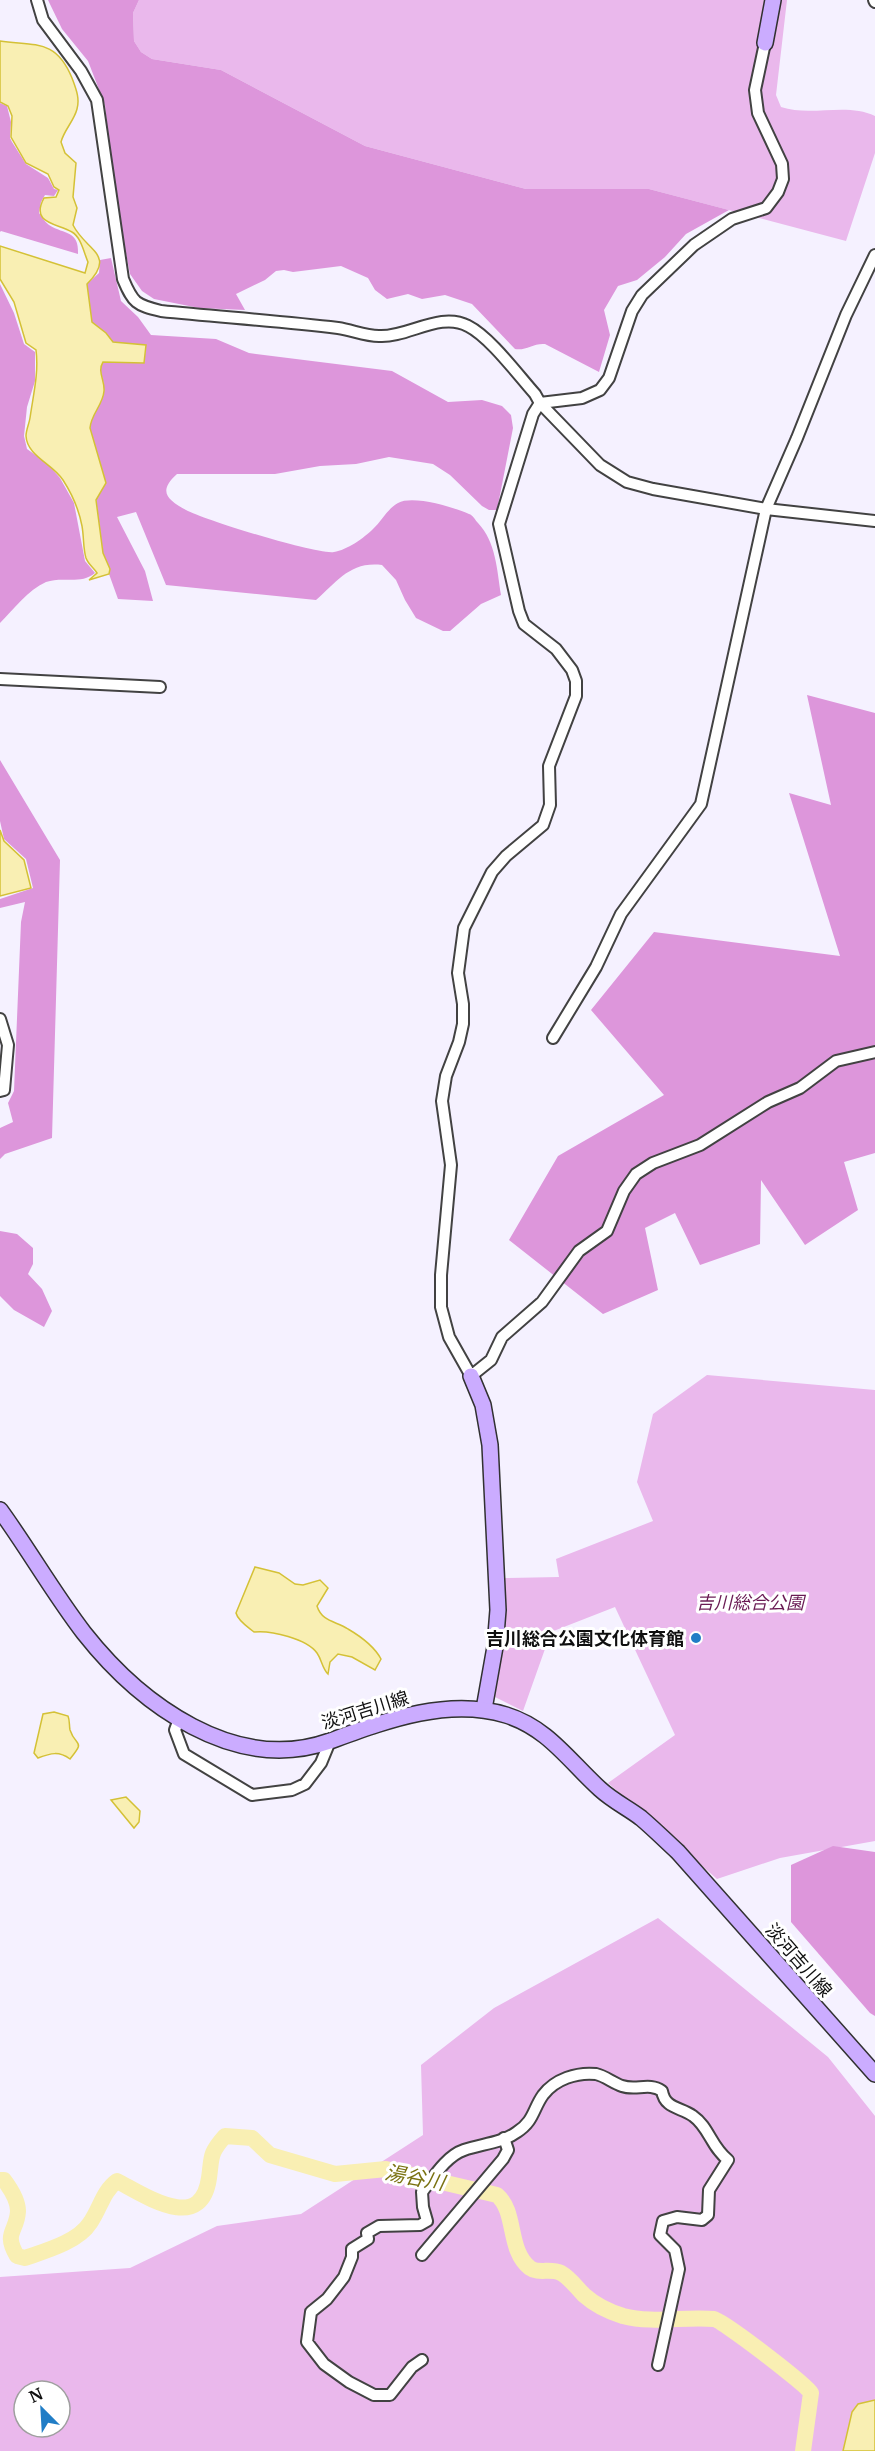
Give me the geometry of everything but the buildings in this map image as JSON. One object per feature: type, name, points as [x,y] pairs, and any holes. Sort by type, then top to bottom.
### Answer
[{"type":"main road","points":[[765,43],[773,0]]},
{"type":"main road","points":[[471,1376],[483,1405],[490,1445],[498,1610],[495,1647],[484,1710]]},
{"type":"main road","name":"淡河吉川線","points":[[0,1510],[85,1634],[140,1691],[179,1719],[225,1741],[251,1747],[299,1748],[327,1742],[367,1726],[413,1714],[460,1708],[508,1715],[541,1731],[564,1750],[599,1788],[652,1827],[678,1852],[875,2074]]},
{"type":"street","points":[[37,0],[43,20],[81,71],[97,100],[123,279],[131,300],[141,306],[161,311],[340,328],[379,336],[449,322],[467,325],[484,337],[535,394],[540,403],[600,465],[627,482],[653,489],[766,509],[875,521]]},
{"type":"street","points":[[765,43],[755,90],[758,113],[783,164],[783,179],[778,192],[766,208],[732,219],[694,245],[642,295],[632,311],[609,378],[600,390],[582,399],[540,403],[532,414],[499,524],[524,624],[556,649],[572,670],[576,681],[576,696],[549,766],[550,805],[543,825],[506,856],[492,872],[464,928],[458,973],[463,1004],[463,1024],[446,1076],[442,1101],[451,1165],[441,1275],[441,1307],[449,1337],[471,1376],[491,1360],[502,1337],[542,1302],[579,1251],[607,1231],[624,1191],[636,1174],[653,1163],[700,1144],[768,1102],[800,1088],[836,1061],[875,1052]]},
{"type":"street","points":[[553,1038],[596,967],[621,914],[701,804],[766,509],[846,315],[875,255]]},
{"type":"street","points":[[0,679],[160,687]]},
{"type":"street","points":[[0,1019],[8,1045],[4,1090],[0,1091]]},
{"type":"street","points":[[179,1719],[175,1730],[184,1754],[252,1795],[292,1790],[305,1784],[321,1763],[328,1746],[327,1742]]},
{"type":"street","points":[[422,2360],[412,2367],[390,2395],[374,2395],[362,2391],[331,2369],[310,2348],[307,2334],[311,2313],[336,2289],[349,2265],[352,2249],[368,2239],[367,2233],[379,2226],[420,2225],[427,2221],[422,2192],[446,2163],[463,2150],[516,2133],[531,2120],[542,2096],[553,2085],[568,2076],[597,2074],[623,2086],[655,2087],[662,2091],[663,2100],[692,2114],[703,2125],[712,2144],[728,2160],[709,2190],[708,2215],[702,2220],[677,2217],[663,2221],[660,2228],[660,2235],[675,2250],[679,2269],[658,2365]]},
{"type":"street","points":[[422,2255],[503,2159],[508,2150],[504,2138]]},
{"type":"green space","points":[[139,0],[787,0],[776,95],[781,107],[804,111],[853,110],[875,116],[875,153],[846,241],[649,189],[526,189],[365,146],[221,70],[152,59],[141,52],[134,41],[133,13]]},
{"type":"green space","name":"吉川総合公園","points":[[707,1375],[875,1390],[875,1841],[780,1858],[717,1879],[608,1783],[675,1735],[615,1607],[551,1632],[523,1711],[495,1697],[504,1578],[559,1577],[556,1559],[653,1521],[637,1482],[653,1414]]},
{"type":"green space","points":[[658,1918],[828,2057],[875,2116],[875,2451],[0,2451],[0,2277],[130,2268],[217,2226],[301,2214],[423,2135],[421,2065],[494,2008]]},
{"type":"shaded area","points":[[48,0],[139,0],[133,13],[134,41],[141,52],[152,59],[221,70],[365,146],[526,189],[649,189],[729,210],[686,234],[665,257],[637,280],[618,286],[604,310],[610,335],[599,372],[545,344],[515,349],[472,304],[445,295],[422,299],[408,294],[387,299],[375,290],[368,278],[341,266],[293,272],[276,271],[265,280],[236,294],[245,310],[199,308],[154,299],[142,291],[130,274],[113,187],[105,105],[88,61],[62,29]]},
{"type":"shaded area","points":[[0,41],[44,47],[52,50],[66,65],[78,101],[76,113],[61,142],[65,153],[76,163],[73,197],[77,208],[73,225],[99,259],[96,274],[87,284],[92,322],[113,342],[146,345],[144,363],[103,362],[101,366],[103,396],[92,418],[90,428],[106,483],[96,500],[103,553],[110,569],[109,574],[89,580],[97,573],[86,558],[81,520],[72,496],[59,474],[27,443],[26,434],[36,376],[36,350],[26,343],[14,302],[0,279],[0,246],[85,273],[88,262],[75,234],[47,221],[40,213],[44,198],[56,197],[59,190],[54,187],[48,174],[26,163],[11,137],[12,116],[8,106],[0,102]]},
{"type":"shaded area","points":[[0,103],[7,106],[11,122],[10,138],[26,164],[48,178],[54,189],[58,190],[54,196],[45,195],[39,213],[49,225],[73,237],[78,246],[78,254],[0,232]]},
{"type":"shaded area","points":[[111,258],[121,301],[138,317],[151,335],[216,339],[249,353],[392,371],[448,402],[482,400],[502,406],[511,415],[513,428],[497,510],[489,510],[482,506],[450,475],[433,464],[389,457],[356,464],[320,466],[275,474],[177,474],[167,486],[166,491],[174,503],[197,515],[285,543],[334,552],[350,546],[365,536],[398,503],[413,500],[443,505],[473,516],[484,531],[495,557],[501,595],[481,604],[450,631],[443,631],[416,618],[396,580],[382,565],[361,566],[345,574],[316,600],[166,585],[136,512],[117,517],[145,571],[153,601],[118,599],[103,553],[96,499],[106,483],[90,428],[104,391],[101,371],[103,362],[144,363],[146,346],[113,342],[106,333],[92,323],[87,284],[99,273],[100,260]]},
{"type":"shaded area","points":[[0,284],[14,313],[24,344],[35,352],[35,381],[27,407],[24,436],[27,449],[48,464],[60,478],[74,503],[85,561],[95,573],[84,579],[52,580],[39,585],[0,623]]},
{"type":"shaded area","points":[[807,695],[875,713],[875,1153],[844,1162],[858,1210],[805,1245],[761,1180],[760,1244],[700,1265],[675,1213],[645,1228],[658,1290],[603,1314],[509,1240],[558,1156],[664,1095],[591,1010],[654,932],[840,956],[789,793],[831,805]]},
{"type":"shaded area","points":[[0,760],[60,860],[52,1138],[5,1154],[0,1159],[0,1128],[13,1122],[8,1103],[14,1091],[21,922],[25,902],[0,908],[0,899],[33,888],[26,859],[4,839],[0,821]]},
{"type":"shaded area","points":[[0,830],[4,841],[24,860],[31,888],[0,896]]},
{"type":"shaded area","points":[[0,1231],[17,1234],[33,1248],[33,1264],[28,1274],[42,1289],[52,1311],[44,1327],[14,1310],[0,1296]]},
{"type":"shaded area","points":[[255,1567],[279,1573],[295,1584],[303,1585],[320,1580],[328,1588],[317,1606],[319,1611],[326,1618],[353,1632],[371,1646],[381,1659],[375,1670],[352,1657],[338,1654],[330,1662],[328,1674],[312,1648],[279,1634],[254,1632],[244,1624],[236,1613]]},
{"type":"shaded area","points":[[54,1712],[68,1716],[72,1736],[79,1746],[70,1759],[55,1754],[38,1758],[34,1753],[43,1714]]},
{"type":"shaded area","points":[[126,1797],[140,1811],[139,1822],[134,1828],[111,1800]]},
{"type":"shaded area","points":[[833,1846],[875,1852],[875,2016],[791,1922],[791,1865]]},
{"type":"shaded area","points":[[875,2400],[875,2451],[843,2451],[852,2412],[858,2404]]},
{"type":"waterway","name":"湯谷川","points":[[0,2180],[4,2180],[17,2203],[17,2218],[11,2242],[17,2256],[25,2258],[78,2236],[85,2230],[108,2190],[117,2181],[142,2195],[171,2206],[184,2208],[195,2204],[204,2195],[212,2156],[225,2136],[252,2138],[270,2155],[335,2174],[386,2169],[497,2195],[507,2211],[518,2251],[533,2270],[561,2273],[592,2302],[623,2316],[657,2320],[714,2319],[795,2378],[811,2393],[803,2451]]},
{"type":"place","name":"吉川総合公園文化体育館","points":[[696,1638]]}]
